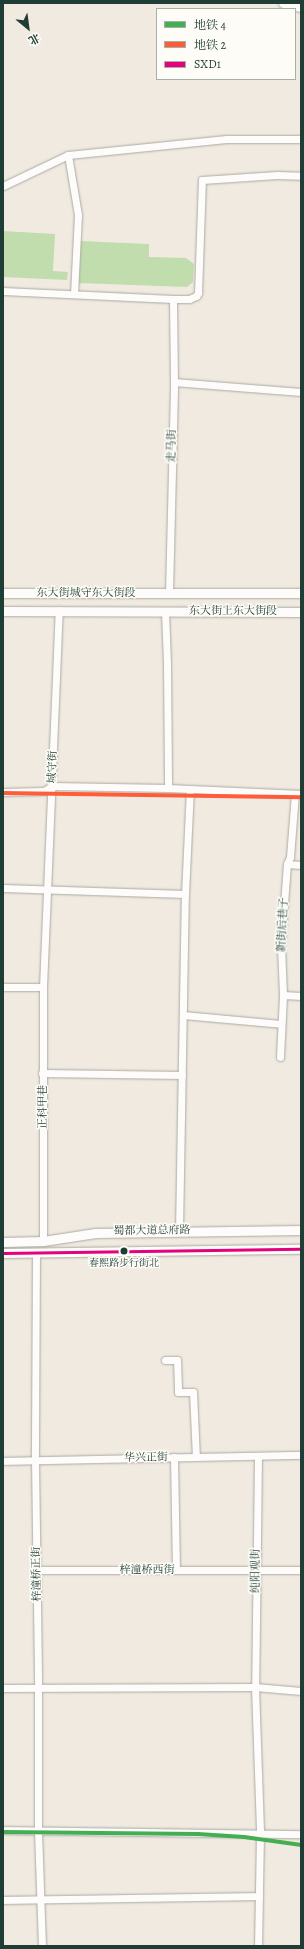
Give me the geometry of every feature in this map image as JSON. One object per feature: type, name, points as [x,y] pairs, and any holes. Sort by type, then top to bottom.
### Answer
[{"type":"main road","points":[[283,3],[301,7]]},
{"type":"main road","name":"东大街城守东大街段","points":[[3,593],[169,593]]},
{"type":"main road","name":"东大街上东大街段","points":[[169,593],[301,593]]},
{"type":"main road","name":"东大街城守东大街段","points":[[3,611],[165,611]]},
{"type":"main road","name":"东大街上东大街段","points":[[165,611],[301,612]]},
{"type":"main road","name":"蜀都大道总府路","points":[[3,1242],[43,1241],[95,1233],[301,1230]]},
{"type":"main road","name":"蜀都大道总府路","points":[[3,1253],[301,1249]]},
{"type":"street","points":[[3,186],[68,155],[226,139],[301,139]]},
{"type":"street","points":[[68,155],[78,215],[74,294]]},
{"type":"street","points":[[3,291],[189,299],[196,296],[198,293],[202,180],[277,175],[301,176]]},
{"type":"street","name":"走马街","points":[[169,593],[174,382],[173,299]]},
{"type":"street","points":[[174,382],[301,392]]},
{"type":"street","name":"城守街","points":[[43,972],[59,610]]},
{"type":"street","points":[[165,611],[168,788]]},
{"type":"street","points":[[3,792],[44,790],[52,786],[168,788],[298,794]]},
{"type":"street","points":[[179,1231],[185,894],[190,789]]},
{"type":"street","name":"新街后巷子","points":[[280,1057],[283,995],[281,945],[287,864],[290,858],[298,794]]},
{"type":"street","points":[[287,864],[301,865]]},
{"type":"street","points":[[3,888],[185,894]]},
{"type":"street","name":"正科甲巷","points":[[43,972],[43,1241]]},
{"type":"street","points":[[3,987],[43,987]]},
{"type":"street","points":[[283,995],[301,996]]},
{"type":"street","points":[[183,1015],[281,1024]]},
{"type":"street","points":[[42,1073],[182,1075]]},
{"type":"street","name":"梓潼桥正街","points":[[36,1253],[35,1460],[38,1830],[42,1946]]},
{"type":"street","points":[[165,1360],[176,1360],[178,1392],[193,1392],[196,1457]]},
{"type":"street","name":"华兴正街","points":[[3,1461],[301,1455]]},
{"type":"street","name":"纯阳观街","points":[[258,1456],[255,1687],[260,1833],[258,1946]]},
{"type":"street","points":[[174,1457],[176,1570]]},
{"type":"street","name":"梓潼桥西街","points":[[37,1570],[301,1570]]},
{"type":"street","points":[[3,1688],[255,1687],[301,1691]]},
{"type":"street","points":[[3,1830],[301,1834]]},
{"type":"street","points":[[3,1900],[259,1896]]},
{"type":"green space","points":[[3,231],[55,234],[53,271],[68,272],[67,280],[3,277]]},
{"type":"green space","points":[[80,241],[149,244],[149,257],[186,258],[194,264],[193,282],[187,287],[78,283]]},
{"type":"metro line","name":"2","points":[[3,793],[301,797]]},
{"type":"metro line","name":"4","points":[[3,1832],[198,1834],[244,1837],[301,1845]]},
{"type":"transit line","name":"SXD1","points":[[3,1253],[301,1249]]},
{"type":"place","name":"春熙路步行街北","points":[[124,1251]]}]
